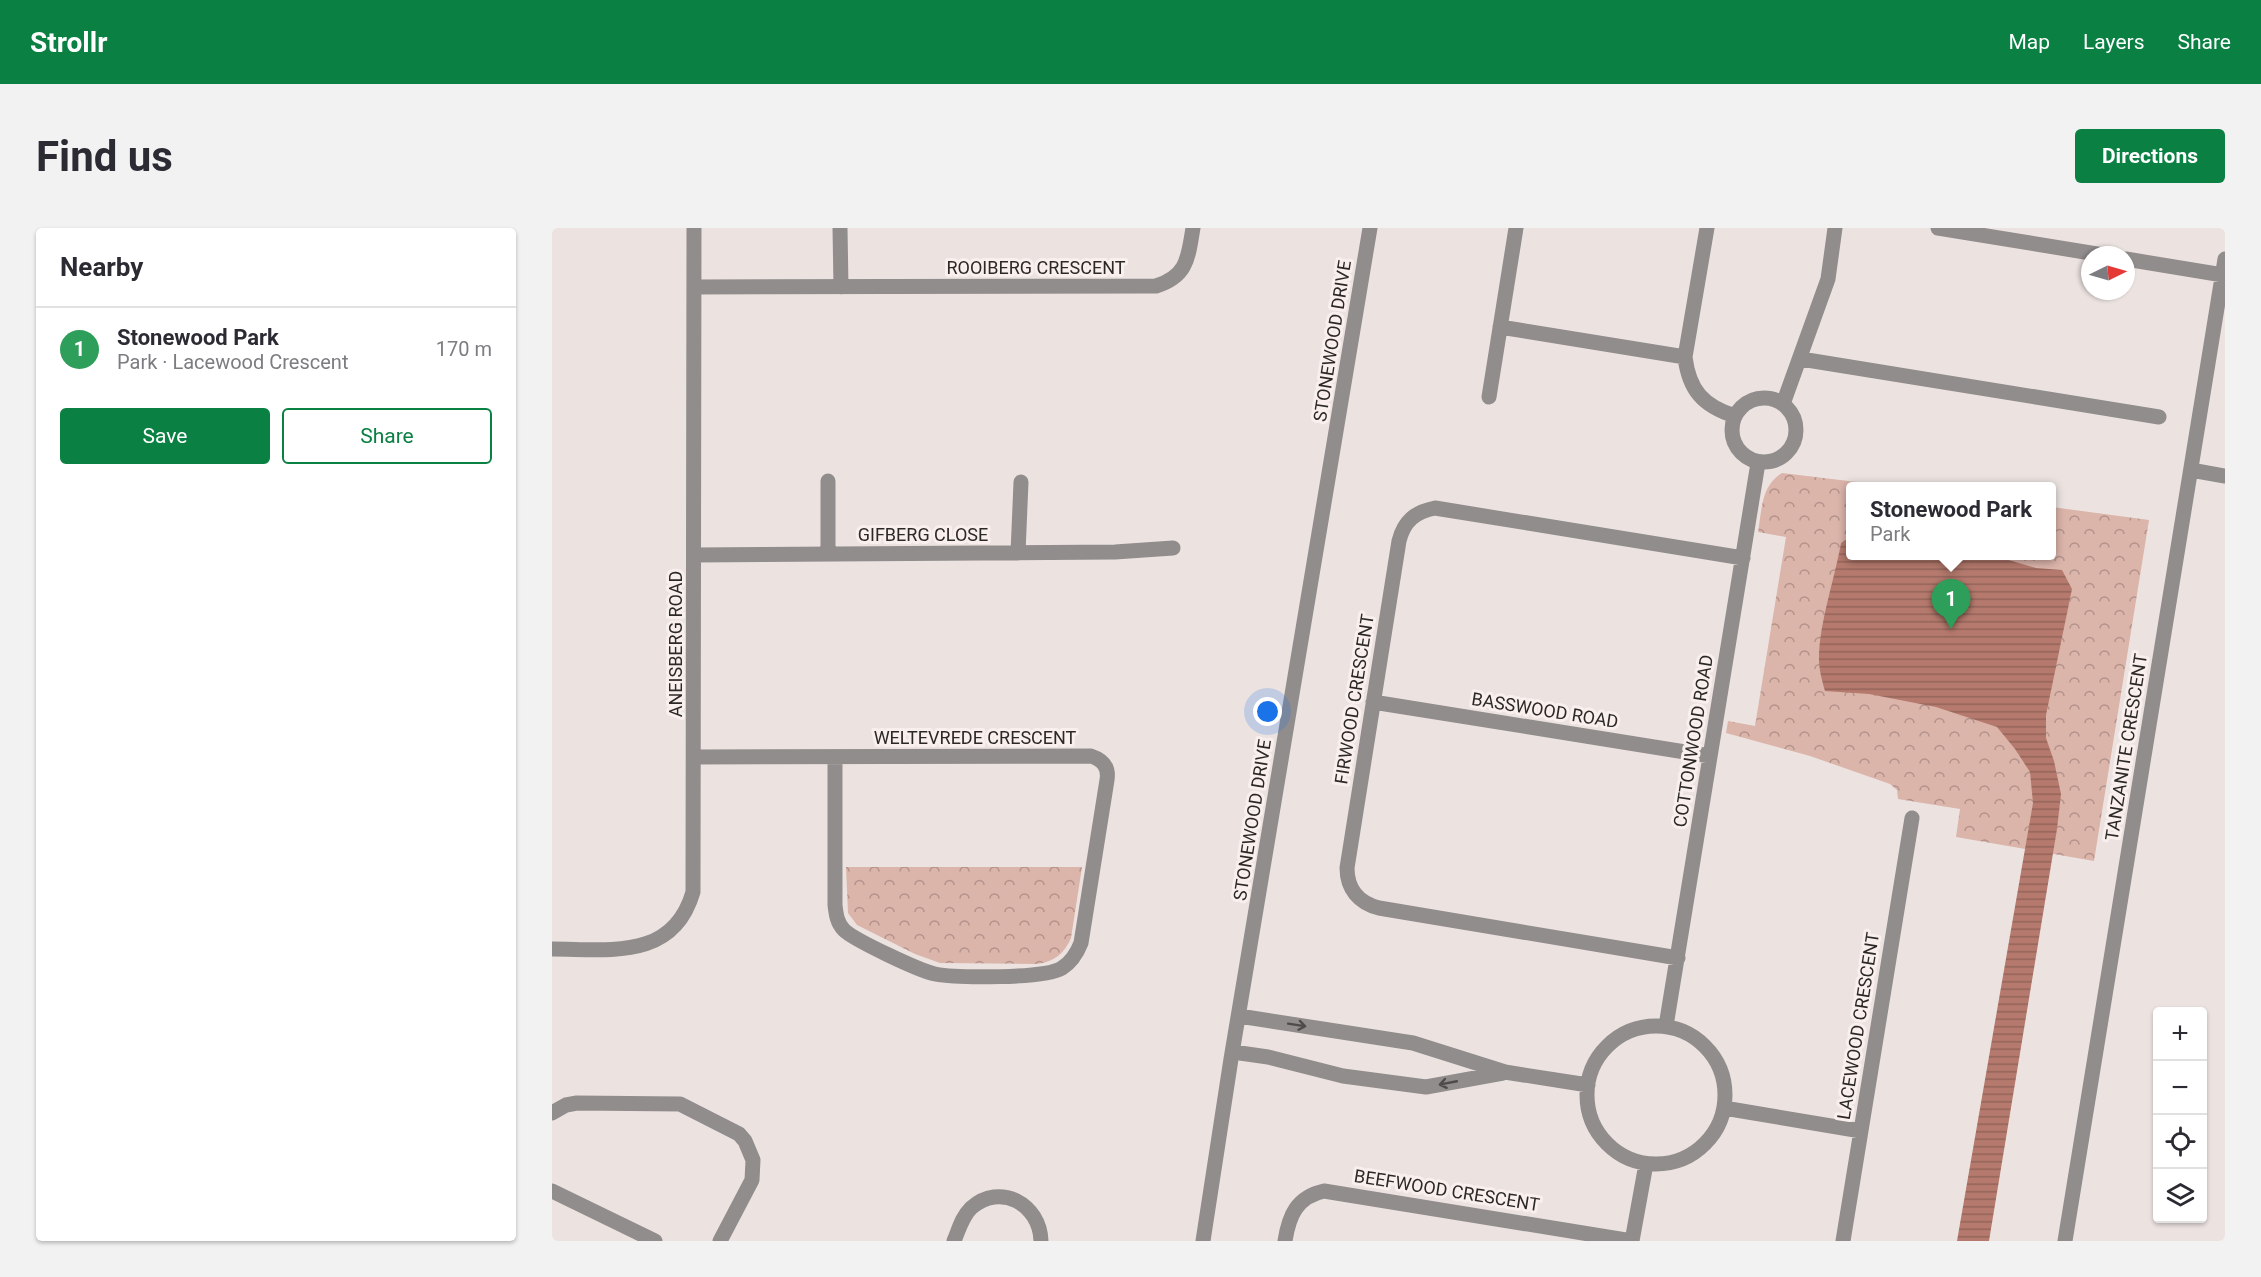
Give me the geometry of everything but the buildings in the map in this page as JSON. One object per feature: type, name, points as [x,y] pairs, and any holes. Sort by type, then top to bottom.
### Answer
[{"type":"street","name":"ANEISBERG ROAD","points":[[552,949],[627,949],[643,946],[664,936],[681,920],[689,907],[694,885],[694,228]]},
{"type":"street","points":[[840,228],[841,287]]},
{"type":"street","name":"ROOIBERG CRESCENT","points":[[694,287],[1156,286],[1167,283],[1182,270],[1187,262],[1193,228]]},
{"type":"street","name":"STONEWOOD DRIVE","points":[[1203,1241],[1370,228]]},
{"type":"street","points":[[1489,398],[1516,228]]},
{"type":"street","points":[[1707,228],[1685,357],[1687,372],[1700,396],[1719,411],[1735,416]]},
{"type":"street","points":[[1783,404],[1828,279],[1836,228]]},
{"type":"street","points":[[1938,228],[2081,251]]},
{"type":"street","points":[[2135,260],[2224,267]]},
{"type":"street","name":"TANZANITE CRESCENT","points":[[2065,1241],[2224,267]]},
{"type":"street","points":[[1500,327],[1685,357]]},
{"type":"street","points":[[1801,359],[2159,417]]},
{"type":"street","points":[[1773,399],[1783,404],[1791,412],[1796,433],[1793,443],[1787,453],[1779,459],[1758,463],[1746,458],[1732,439],[1731,427],[1735,416],[1751,400],[1773,399]]},
{"type":"street","name":"COTTONWOOD ROAD","points":[[1666,1026],[1758,463]]},
{"type":"street","points":[[2190,470],[2225,476]]},
{"type":"street","points":[[828,481],[828,554]]},
{"type":"street","points":[[1018,553],[1021,482]]},
{"type":"street","name":"FIRWOOD CRESCENT","points":[[1677,957],[1379,908],[1362,901],[1350,886],[1347,868],[1399,541],[1407,522],[1424,510],[1435,508],[1743,558]]},
{"type":"street","name":"GIFBERG CLOSE","points":[[694,555],[1115,552],[1173,548]]},
{"type":"street","name":"BASSWOOD ROAD","points":[[1373,702],[1710,756]]},
{"type":"street","name":"WELTEVREDE CRESCENT","points":[[694,757],[1091,756],[1098,758],[1107,768],[1107,780],[1081,943],[1070,962],[1062,969],[1042,975],[940,975],[916,967],[845,931],[836,915],[835,904],[835,757]]},
{"type":"street","name":"LACEWOOD CRESCENT","points":[[1843,1241],[1912,818]]},
{"type":"street","points":[[1239,1016],[1413,1043],[1506,1072],[1588,1085]]},
{"type":"street","points":[[1648,1026],[1666,1026],[1684,1031],[1700,1041],[1713,1054],[1721,1071],[1725,1089],[1724,1108],[1719,1125],[1696,1151],[1681,1160],[1664,1164],[1646,1164],[1628,1159],[1600,1137],[1587,1103],[1588,1085],[1593,1067],[1602,1052],[1615,1039],[1631,1030],[1648,1026]]},
{"type":"street","points":[[1233,1052],[1268,1057],[1343,1076],[1426,1087],[1506,1072]]},
{"type":"street","points":[[552,1113],[566,1105],[577,1103],[673,1103],[694,1109],[739,1134],[746,1141],[753,1160],[752,1180],[720,1241]]},
{"type":"street","points":[[1724,1108],[1861,1131]]},
{"type":"street","points":[[1632,1241],[1646,1164]]},
{"type":"street","points":[[552,1191],[655,1241]]},
{"type":"street","name":"BEEFWOOD CRESCENT","points":[[1285,1241],[1288,1224],[1297,1205],[1304,1198],[1324,1191],[1632,1241]]},
{"type":"street","points":[[954,1241],[962,1219],[969,1209],[979,1202],[1002,1197],[1025,1206],[1034,1215],[1040,1227],[1041,1241]]},
{"type":"green space","points":[[1782,473],[1857,482],[1846,482],[1846,560],[2056,560],[2056,508],[2149,520],[2094,861],[1956,837],[1960,809],[1898,799],[1897,790],[1890,784],[1810,756],[1726,733],[1728,721],[1755,726],[1786,537],[1758,532],[1766,491],[1775,478]]},
{"type":"green space","points":[[846,867],[1082,867],[1071,938],[1058,956],[1037,964],[940,963],[915,954],[857,925],[848,913]]},
{"type":"shaded area","points":[[1846,540],[1846,560],[2009,560],[2036,568],[2062,570],[2072,589],[2046,715],[2046,738],[2061,794],[2057,829],[1989,1241],[1957,1241],[2033,803],[2030,772],[1997,727],[1936,707],[1869,694],[1825,691],[1819,663],[1820,645],[1824,616],[1841,543]]},
{"type":"place","name":"Stonewood Park","points":[[1951,629]]}]
